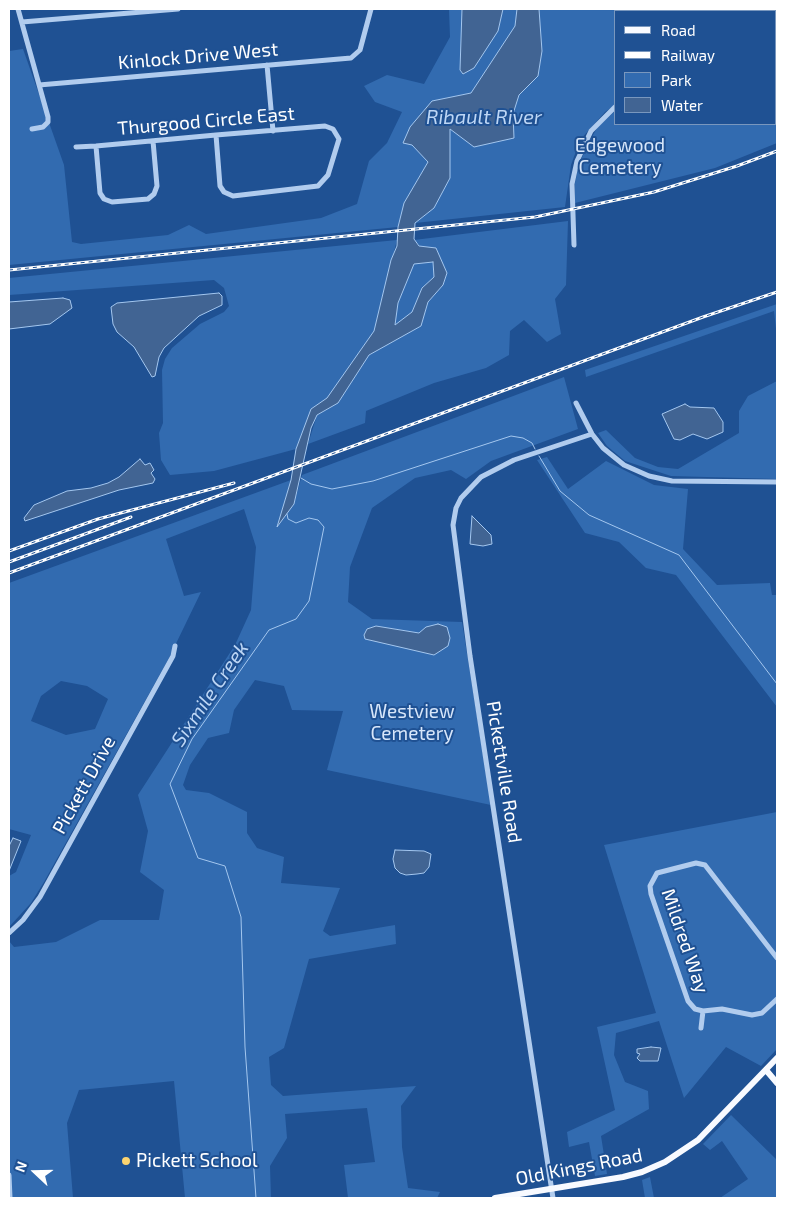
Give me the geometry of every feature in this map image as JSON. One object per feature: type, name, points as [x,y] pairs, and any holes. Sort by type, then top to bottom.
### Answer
[{"type":"main road","name":"Old Kings Road","points":[[495,1198],[642,1172],[675,1157],[711,1128],[777,1058]]},
{"type":"main road","points":[[766,1070],[777,1083]]},
{"type":"street","points":[[18,9],[48,117],[48,122],[43,127],[32,129]]},
{"type":"street","points":[[22,22],[178,9]]},
{"type":"street","name":"Kinlock Drive West","points":[[39,84],[351,58],[358,53],[371,9]]},
{"type":"street","points":[[267,65],[273,131]]},
{"type":"street","points":[[574,245],[572,184],[577,160],[591,131],[614,109]]},
{"type":"street","name":"Thurgood Circle East","points":[[76,147],[96,146],[216,135],[325,126],[336,132],[338,143],[328,175],[322,184],[314,188],[233,196],[224,192],[220,186],[216,135]]},
{"type":"street","points":[[96,146],[100,193],[104,199],[112,202],[148,199],[154,194],[157,186],[153,141]]},
{"type":"street","points":[[576,403],[592,434],[613,458],[648,476],[672,481],[777,482]]},
{"type":"street","name":"Pickettville Road","points":[[553,1198],[470,656],[453,525],[456,508],[461,498],[470,486],[485,474],[514,460],[592,434]]},
{"type":"street","name":"Pickett Drive","points":[[9,933],[23,920],[40,897],[173,656],[175,646]]},
{"type":"street","name":"Mildred Way","points":[[777,958],[705,864],[696,863],[657,873],[650,886],[651,894],[688,1001],[695,1010],[703,1011],[722,1008],[752,1015],[762,1013],[777,999]]},
{"type":"street","points":[[701,1028],[703,1011]]},
{"type":"street","points":[[9,1174],[10,1198]]},
{"type":"green space","points":[[449,9],[462,9],[460,70],[464,74],[498,31],[503,9],[517,9],[515,26],[471,93],[432,101],[412,145],[428,162],[404,203],[398,227],[9,265],[9,51],[23,49],[64,165],[72,242],[81,244],[168,235],[189,225],[206,234],[321,218],[357,204],[369,161],[387,143],[402,112],[375,102],[364,86],[387,75],[424,84],[450,37]]},
{"type":"green space","points":[[539,9],[750,9],[614,10],[614,106],[605,112],[580,140],[571,165],[565,207],[415,223],[434,208],[450,178],[450,129],[474,147],[514,138],[513,114],[519,95],[538,76],[542,51]]},
{"type":"green space","name":"Edgewood Cemetery","points":[[777,9],[777,143],[715,168],[575,203],[575,183],[579,164],[597,128],[614,112],[614,125],[776,125],[776,10],[758,10]]},
{"type":"green space","points":[[568,221],[566,285],[555,299],[561,334],[547,342],[524,320],[510,331],[509,355],[486,368],[434,383],[366,411],[365,423],[308,444],[317,415],[338,403],[369,355],[421,326],[428,302],[443,285],[447,273],[414,240]]},
{"type":"green space","points":[[397,240],[374,331],[327,399],[311,410],[296,449],[214,471],[170,475],[161,460],[159,433],[163,423],[162,370],[165,359],[172,348],[200,324],[224,312],[229,306],[224,288],[214,280],[9,295],[9,278]]},
{"type":"green space","points":[[433,262],[434,277],[422,288],[412,312],[395,325],[398,303],[414,263]]},
{"type":"green space","points":[[777,304],[777,338],[774,311],[586,377],[585,370]]},
{"type":"green space","name":"Westview Cemetery","points":[[564,377],[578,429],[491,461],[466,479],[451,470],[415,478],[372,508],[350,567],[348,602],[372,619],[462,622],[491,805],[327,770],[343,711],[292,710],[284,686],[255,680],[234,710],[229,733],[208,738],[190,765],[183,785],[186,790],[209,793],[247,812],[247,833],[257,848],[284,857],[281,883],[340,888],[323,931],[330,936],[395,925],[396,944],[309,959],[284,1048],[269,1057],[271,1085],[283,1096],[416,1086],[401,1106],[402,1147],[408,1188],[440,1192],[437,1198],[348,1198],[344,1165],[375,1162],[367,1108],[285,1114],[287,1138],[270,1166],[271,1198],[185,1198],[174,1081],[79,1090],[67,1123],[73,1198],[9,1198],[9,941],[14,947],[56,942],[100,920],[159,920],[164,890],[140,872],[148,831],[138,795],[235,645],[251,610],[256,547],[244,509],[166,539],[184,596],[201,592],[169,658],[44,882],[31,903],[9,927],[9,876],[16,872],[31,835],[9,829],[9,583],[291,480],[278,525],[294,504],[302,475]],"holes":[[[376,626],[419,633],[423,631],[434,655]],[[61,681],[87,686],[108,699],[95,729],[66,735],[31,721],[41,696]]]},
{"type":"green space","points":[[777,381],[777,479],[671,476],[625,461],[607,446],[598,433],[606,430],[635,458],[658,467],[678,469],[739,433],[739,411],[748,396]]},
{"type":"green space","points":[[547,457],[568,489],[606,461],[654,485],[688,489],[683,549],[717,585],[770,583],[772,595],[777,595],[777,707],[676,575],[646,568],[619,542],[585,533],[537,460]]},
{"type":"green space","points":[[777,812],[777,1049],[761,1066],[726,1047],[684,1098],[659,1021],[616,1033],[614,1055],[625,1082],[648,1091],[649,1109],[601,1136],[607,1174],[595,1176],[589,1142],[569,1147],[567,1132],[615,1110],[597,1027],[656,1013],[604,845]]},
{"type":"green space","points":[[731,1115],[777,1160],[777,1198],[720,1198],[748,1179],[722,1141],[710,1150],[703,1144]]},
{"type":"green space","points":[[650,1177],[654,1198],[645,1198],[642,1180]]},
{"type":"water","points":[[462,9],[503,9],[498,31],[474,68],[463,74],[460,70]]},
{"type":"water","name":"Ribault River","points":[[517,9],[539,9],[542,51],[538,76],[519,95],[513,114],[514,138],[474,147],[450,129],[450,178],[434,208],[415,223],[414,239],[419,246],[436,248],[447,273],[443,285],[428,302],[421,326],[369,355],[338,403],[317,415],[311,428],[294,504],[277,527],[291,480],[296,449],[311,409],[327,398],[374,331],[391,260],[397,246],[398,227],[404,203],[428,162],[412,145],[403,143],[410,127],[432,101],[471,93],[515,26]],"holes":[[[433,262],[434,277],[422,288],[412,312],[395,325],[398,303],[414,264]]]},
{"type":"water","points":[[219,293],[222,296],[222,305],[199,316],[164,348],[159,357],[155,376],[152,377],[134,347],[117,332],[113,324],[111,307],[117,303]]},
{"type":"water","points":[[63,298],[70,300],[72,308],[50,324],[9,329],[9,302]]},
{"type":"water","points":[[685,404],[690,407],[714,408],[723,422],[723,432],[707,439],[693,434],[680,440],[674,439],[662,414]]},
{"type":"water","points":[[140,459],[145,465],[150,463],[154,470],[151,473],[155,479],[153,483],[119,490],[25,521],[24,518],[34,505],[67,491],[91,488],[108,483],[119,477]]},
{"type":"water","points":[[472,516],[491,535],[492,544],[483,546],[470,544]]},
{"type":"water","points":[[438,624],[447,627],[450,638],[448,646],[434,655],[365,639],[364,635],[367,629],[376,626],[419,633],[426,627]]},
{"type":"water","points":[[13,838],[21,841],[9,871],[9,846]]},
{"type":"water","points":[[395,850],[424,851],[431,854],[429,867],[424,873],[406,875],[400,873],[395,868],[393,859]]},
{"type":"water","points":[[661,1048],[658,1061],[640,1061],[637,1058],[640,1054],[637,1053],[637,1049]]},
{"type":"waterway","points":[[301,478],[311,484],[332,489],[373,481],[511,436],[523,438],[532,443],[535,449]]},
{"type":"waterway","points":[[539,456],[560,491],[589,515],[679,555],[777,684]]},
{"type":"waterway","name":"Sixmile Creek","points":[[256,1198],[245,1047],[241,917],[225,866],[198,858],[170,784],[192,739],[269,630],[296,619],[309,601],[324,527],[318,520],[309,518],[296,523],[288,519],[287,514]]},
{"type":"railway","points":[[9,270],[535,217],[654,192],[737,166],[777,151]]},
{"type":"railway","points":[[9,573],[703,317],[777,292]]},
{"type":"railway","points":[[9,551],[98,519],[234,483]]},
{"type":"railway","points":[[9,562],[131,517]]},
{"type":"place","name":"Pickett School","points":[[126,1161]]}]
